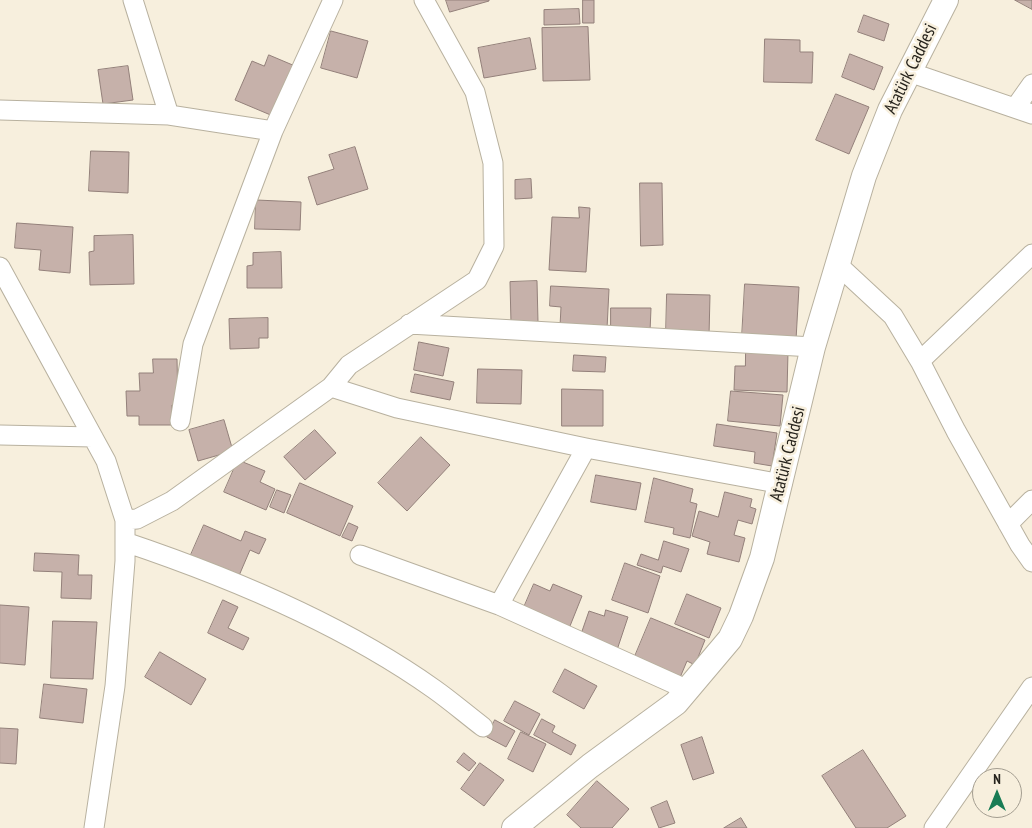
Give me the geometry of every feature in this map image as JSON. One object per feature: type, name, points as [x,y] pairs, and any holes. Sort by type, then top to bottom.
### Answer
[{"type":"street","points":[[133,0],[169,115]]},
{"type":"street","points":[[180,421],[192,344],[272,131],[333,0]]},
{"type":"street","points":[[125,520],[137,519],[172,501],[331,387],[349,365],[478,280],[494,246],[493,163],[475,92],[424,0]]},
{"type":"street","name":"Atatürk Caddesi","points":[[514,828],[590,766],[654,721],[676,703],[730,639],[741,616],[762,558],[782,484],[814,348],[864,176],[890,110],[946,0]]},
{"type":"street","points":[[909,72],[1024,111],[1032,84]]},
{"type":"street","points":[[0,110],[169,115],[272,131]]},
{"type":"street","points":[[920,361],[1032,254]]},
{"type":"street","points":[[838,265],[893,316],[920,361],[956,431],[1008,524],[1032,562]]},
{"type":"street","points":[[0,267],[106,460],[125,520],[115,686],[94,828]]},
{"type":"street","points":[[409,324],[814,348]]},
{"type":"street","points":[[331,387],[398,408],[586,448],[782,484]]},
{"type":"street","points":[[0,435],[93,437]]},
{"type":"street","points":[[499,605],[586,448]]},
{"type":"street","points":[[1008,524],[1032,500]]},
{"type":"street","points":[[125,542],[252,590],[326,626],[385,658],[426,684],[482,727]]},
{"type":"street","points":[[360,555],[499,605],[688,690]]},
{"type":"street","points":[[934,828],[1032,687]]},
{"type":"building","points":[[446,0],[489,0],[489,1],[450,12]]},
{"type":"building","points":[[583,0],[594,0],[594,23],[583,23]]},
{"type":"building","points":[[1015,0],[1032,0],[1032,9]]},
{"type":"building","points":[[579,9],[580,24],[544,25],[544,10]]},
{"type":"building","points":[[864,15],[889,24],[884,41],[858,32]]},
{"type":"building","points":[[588,27],[590,80],[543,81],[542,28]]},
{"type":"building","points":[[331,31],[368,41],[357,78],[321,68]]},
{"type":"building","points":[[530,38],[536,69],[484,78],[478,48]]},
{"type":"building","points":[[765,39],[800,40],[800,52],[813,52],[812,83],[764,82]]},
{"type":"building","points":[[850,54],[883,67],[874,90],[842,77]]},
{"type":"building","points":[[269,55],[295,66],[273,116],[235,100],[252,61],[264,66]]},
{"type":"building","points":[[128,66],[133,100],[103,104],[98,70]]},
{"type":"building","points":[[836,94],[869,107],[849,154],[816,140]]},
{"type":"building","points":[[355,147],[368,189],[317,205],[308,177],[334,169],[329,155]]},
{"type":"building","points":[[91,151],[129,152],[128,193],[89,191]]},
{"type":"building","points":[[531,179],[532,198],[515,199],[515,180]]},
{"type":"building","points":[[640,183],[662,183],[663,245],[641,246]]},
{"type":"building","points":[[256,200],[301,202],[300,230],[255,229]]},
{"type":"building","points":[[579,207],[590,208],[586,272],[549,270],[552,217],[579,218]]},
{"type":"building","points":[[17,223],[73,227],[70,273],[39,270],[41,250],[15,248]]},
{"type":"building","points":[[133,235],[134,284],[90,285],[89,252],[94,251],[94,236]]},
{"type":"building","points":[[281,252],[282,288],[247,288],[247,266],[253,265],[253,253]]},
{"type":"building","points":[[537,281],[538,322],[511,323],[510,282]]},
{"type":"building","points":[[745,284],[799,287],[796,340],[742,337]]},
{"type":"building","points":[[551,286],[609,289],[607,329],[560,326],[561,307],[550,306]]},
{"type":"building","points":[[667,294],[710,295],[709,336],[666,334]]},
{"type":"building","points":[[611,308],[651,308],[650,332],[611,332]]},
{"type":"building","points":[[268,318],[268,338],[259,338],[259,348],[230,349],[229,319]]},
{"type":"building","points":[[419,342],[449,348],[443,376],[414,370]]},
{"type":"building","points":[[746,350],[788,352],[787,392],[734,390],[735,366],[745,366]]},
{"type":"building","points":[[574,355],[606,357],[605,372],[573,371]]},
{"type":"building","points":[[153,359],[177,359],[178,405],[172,405],[172,425],[139,425],[139,416],[127,416],[126,391],[140,391],[139,373],[153,373]]},
{"type":"building","points":[[478,369],[522,370],[521,404],[477,403]]},
{"type":"building","points":[[415,374],[454,382],[450,400],[411,392]]},
{"type":"building","points":[[562,389],[603,390],[603,426],[562,426]]},
{"type":"building","points":[[731,391],[783,395],[780,426],[728,421]]},
{"type":"building","points":[[224,420],[233,451],[198,461],[189,430]]},
{"type":"building","points":[[717,424],[777,433],[772,466],[754,463],[755,452],[714,446]]},
{"type":"building","points":[[315,430],[336,453],[305,480],[284,457]]},
{"type":"building","points":[[421,437],[450,465],[407,511],[378,483]]},
{"type":"building","points":[[238,460],[265,471],[260,482],[275,489],[266,510],[224,492]]},
{"type":"building","points":[[596,475],[641,483],[636,510],[591,502]]},
{"type":"building","points":[[654,478],[693,489],[690,502],[697,504],[690,538],[673,534],[674,528],[645,522]]},
{"type":"building","points":[[300,483],[353,506],[340,536],[287,513]]},
{"type":"building","points":[[277,490],[291,495],[284,513],[270,507]]},
{"type":"building","points":[[725,492],[752,499],[750,507],[756,509],[752,524],[738,520],[734,535],[745,538],[739,562],[707,554],[710,542],[692,536],[699,511],[718,517]]},
{"type":"building","points":[[349,523],[358,527],[352,541],[342,537]]},
{"type":"building","points":[[204,525],[241,541],[245,531],[266,539],[259,554],[250,550],[238,578],[190,557]]},
{"type":"building","points":[[664,541],[689,549],[681,572],[663,566],[661,573],[637,565],[641,554],[658,560]]},
{"type":"building","points":[[35,553],[79,555],[78,575],[92,575],[91,599],[61,598],[62,572],[34,571]]},
{"type":"building","points":[[625,563],[660,576],[648,613],[612,600]]},
{"type":"building","points":[[534,584],[550,591],[553,584],[582,596],[568,631],[522,612]]},
{"type":"building","points":[[687,594],[721,608],[709,638],[675,624]]},
{"type":"building","points":[[223,600],[238,607],[228,628],[249,638],[243,650],[208,633]]},
{"type":"building","points":[[0,605],[29,607],[25,665],[0,663]]},
{"type":"building","points":[[606,610],[628,617],[617,650],[580,637],[589,611],[604,616]]},
{"type":"building","points":[[651,618],[705,640],[695,665],[687,661],[679,680],[633,661]]},
{"type":"building","points":[[53,621],[97,622],[93,679],[51,678]]},
{"type":"building","points":[[160,652],[206,679],[191,705],[145,677]]},
{"type":"building","points":[[565,669],[597,686],[584,709],[553,692]]},
{"type":"building","points":[[44,684],[87,689],[83,723],[40,718]]},
{"type":"building","points":[[515,701],[540,714],[529,735],[504,721]]},
{"type":"building","points":[[542,719],[555,726],[552,732],[576,745],[571,755],[534,735]]},
{"type":"building","points":[[495,720],[515,731],[506,747],[487,737]]},
{"type":"building","points":[[0,728],[18,729],[16,764],[0,763]]},
{"type":"building","points":[[521,732],[546,744],[533,772],[508,759]]},
{"type":"building","points":[[702,737],[714,773],[693,780],[681,745]]},
{"type":"building","points":[[863,750],[906,816],[887,828],[856,828],[822,776]]},
{"type":"building","points":[[464,753],[476,763],[469,771],[457,762]]},
{"type":"building","points":[[480,763],[504,780],[484,806],[461,789]]},
{"type":"building","points":[[597,781],[629,809],[612,828],[581,828],[567,815]]},
{"type":"building","points":[[667,801],[675,823],[659,828],[651,808]]},
{"type":"building","points":[[741,818],[747,828],[724,828]]}]
